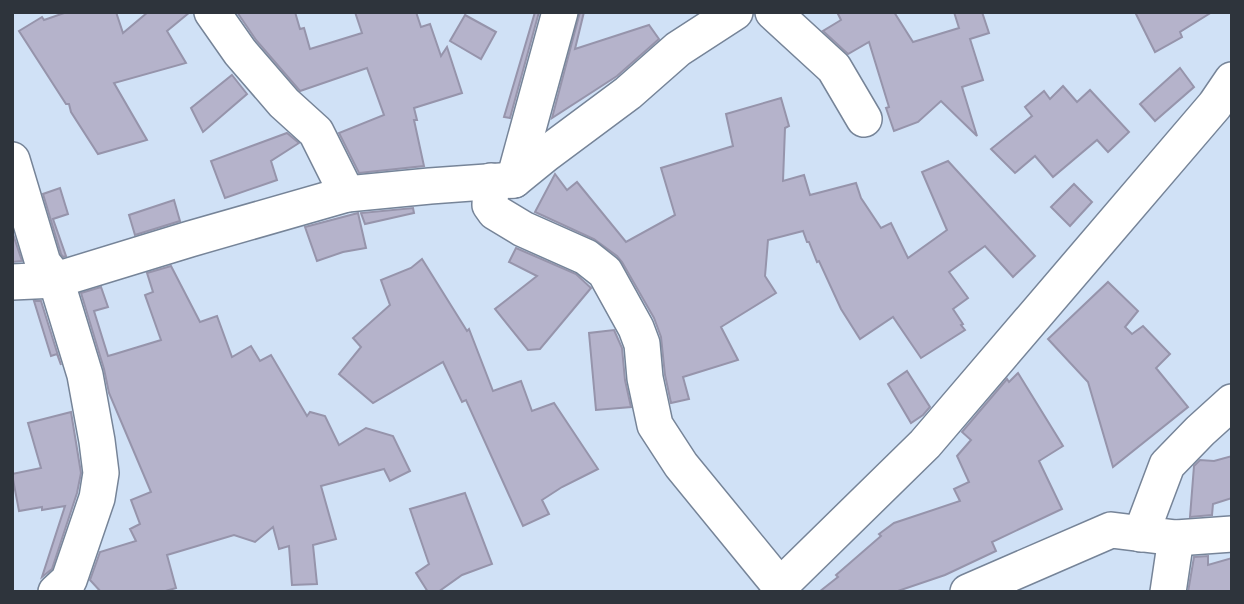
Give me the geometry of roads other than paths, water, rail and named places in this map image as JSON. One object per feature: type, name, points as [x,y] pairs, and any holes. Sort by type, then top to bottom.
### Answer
[{"type":"street","points":[[212,12],[240,52],[284,103],[316,132],[347,194]]},
{"type":"street","points":[[561,12],[502,181],[490,205],[495,212],[523,229],[586,257],[605,272],[642,344],[655,425],[681,465],[780,589],[925,444],[1215,105],[1232,80]]},
{"type":"street","points":[[12,282],[56,280],[347,194],[502,181],[546,154],[628,93],[678,49],[735,12]]},
{"type":"street","points":[[773,12],[834,68],[864,119]]},
{"type":"street","points":[[12,160],[43,263],[56,280],[85,374],[101,473],[97,498],[69,580],[56,592]]},
{"type":"street","points":[[1141,534],[1167,465],[1200,430],[1230,408]]},
{"type":"street","points":[[968,592],[1111,530],[1175,538],[1232,534]]},
{"type":"street","points":[[1168,592],[1175,538]]}]
